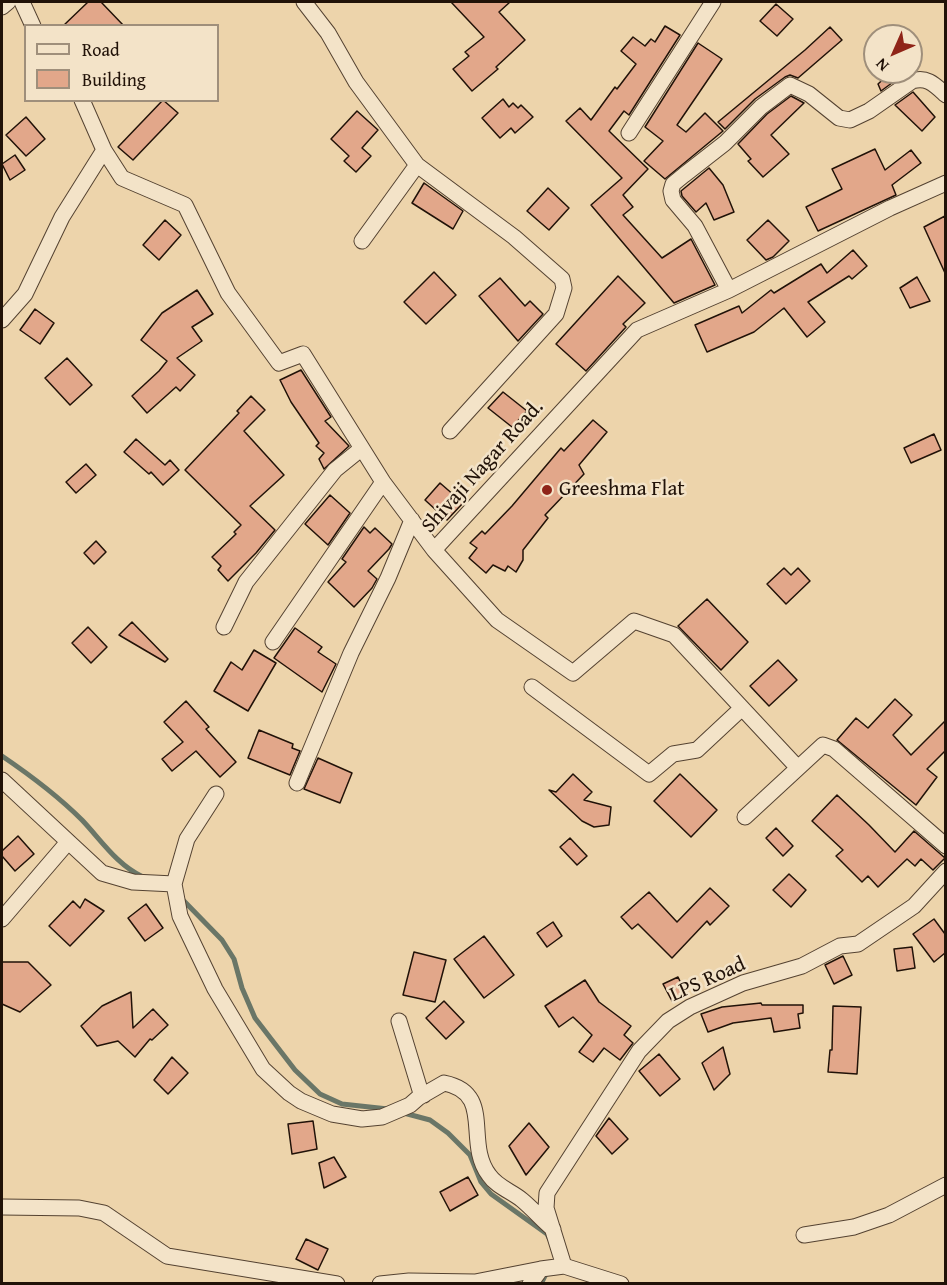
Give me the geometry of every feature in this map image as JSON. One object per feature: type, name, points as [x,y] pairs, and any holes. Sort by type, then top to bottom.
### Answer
[{"type":"street","points":[[2,7],[8,2]]},
{"type":"street","points":[[22,2],[32,24]]},
{"type":"street","points":[[304,2],[328,33],[356,82],[417,165],[514,237],[562,279],[564,288],[556,314],[450,431]]},
{"type":"street","points":[[629,133],[713,2]]},
{"type":"street","points":[[729,290],[695,226],[674,200],[671,190],[674,184],[725,143],[761,106],[790,85],[809,94],[839,118],[850,120],[870,111],[919,78],[927,79],[945,95]]},
{"type":"street","points":[[83,102],[104,150],[122,177],[185,205],[228,293],[279,363],[303,354],[383,483],[434,549]]},
{"type":"street","points":[[2,320],[25,294],[62,217],[104,150]]},
{"type":"street","points":[[362,241],[417,165]]},
{"type":"street","name":"Shivaji Nagar Road.","points":[[798,768],[674,635],[634,621],[573,673],[497,620],[434,549],[637,330],[729,290],[890,208],[945,183]]},
{"type":"street","points":[[224,627],[246,582],[335,470],[361,449]]},
{"type":"street","points":[[273,642],[383,483]]},
{"type":"street","points":[[297,783],[351,652],[388,578],[412,520]]},
{"type":"street","points":[[532,687],[649,774],[673,754],[697,750],[742,708]]},
{"type":"street","points":[[746,817],[823,745],[834,749],[945,846]]},
{"type":"street","points":[[2,780],[102,873],[133,882],[174,884]]},
{"type":"street","points":[[216,794],[187,839],[174,884],[180,916],[215,989],[263,1069],[301,1101],[332,1114],[362,1119],[382,1117],[411,1105],[444,1083],[455,1085],[470,1096],[475,1105],[477,1148],[488,1174],[498,1184],[521,1199],[553,1229]]},
{"type":"street","points":[[2,919],[68,842]]},
{"type":"street","name":"LPS Road","points":[[564,1266],[546,1208],[547,1193],[639,1051],[668,1021],[690,1008],[743,983],[802,966],[840,946],[858,944],[914,906],[945,871]]},
{"type":"street","points":[[399,1021],[420,1090],[424,1095]]},
{"type":"street","points":[[804,1235],[854,1227],[880,1218],[945,1185]]},
{"type":"street","points":[[2,1207],[79,1208],[104,1213],[167,1256],[337,1284]]},
{"type":"street","points":[[380,1284],[409,1281],[474,1282],[564,1266],[621,1284]]},
{"type":"street","points":[[530,1284],[541,1269]]},
{"type":"building","points":[[88,2],[101,2],[122,24],[65,24]]},
{"type":"building","points":[[451,2],[510,2],[499,12],[525,40],[496,67],[498,69],[472,91],[453,69],[469,56],[465,52],[484,37]]},
{"type":"building","points":[[776,4],[793,19],[777,36],[760,21]]},
{"type":"building","points":[[665,26],[680,35],[629,115],[624,111],[609,131],[648,169],[623,195],[633,207],[623,215],[662,258],[691,239],[715,285],[674,303],[591,205],[622,178],[566,121],[580,108],[591,120],[615,87],[617,89],[636,64],[621,51],[633,37],[645,46],[651,39],[655,42]]},
{"type":"building","points":[[830,27],[842,40],[798,78],[790,75],[785,77],[755,99],[725,129],[718,122],[805,50]]},
{"type":"building","points":[[698,43],[722,59],[677,125],[686,132],[705,113],[723,131],[665,179],[644,161],[663,141],[645,127]]},
{"type":"building","points":[[878,84],[890,84],[881,91]]},
{"type":"building","points":[[913,92],[935,117],[922,131],[895,105]]},
{"type":"building","points":[[791,96],[804,103],[771,135],[789,154],[763,177],[748,161],[751,159],[738,144],[767,114]]},
{"type":"building","points":[[503,99],[509,107],[513,103],[518,108],[521,105],[533,117],[515,133],[511,128],[500,138],[482,118]]},
{"type":"building","points":[[161,102],[165,102],[178,113],[133,160],[118,147]]},
{"type":"building","points":[[357,111],[378,130],[362,148],[371,156],[356,172],[344,161],[349,156],[331,139]]},
{"type":"building","points":[[26,117],[45,139],[26,156],[6,135]]},
{"type":"building","points":[[875,149],[885,170],[911,150],[921,163],[892,185],[896,195],[818,231],[806,207],[842,189],[832,169]]},
{"type":"building","points":[[15,155],[25,170],[10,180],[2,164]]},
{"type":"building","points":[[709,168],[723,185],[734,212],[714,220],[706,203],[696,212],[682,196],[681,191]]},
{"type":"building","points":[[424,183],[463,211],[453,229],[412,203]]},
{"type":"building","points":[[548,188],[569,208],[549,230],[527,211]]},
{"type":"building","points":[[945,216],[945,273],[924,227]]},
{"type":"building","points":[[165,220],[181,235],[159,260],[143,245]]},
{"type":"building","points":[[768,220],[789,241],[773,257],[766,260],[747,240]]},
{"type":"building","points":[[853,250],[867,266],[852,279],[849,276],[808,302],[825,322],[807,337],[784,308],[754,332],[707,352],[695,325],[739,306],[742,313],[771,290],[774,293],[821,264],[827,273]]},
{"type":"building","points":[[434,272],[456,295],[426,324],[404,302]]},
{"type":"building","points":[[618,276],[645,303],[623,324],[626,327],[586,371],[556,344]]},
{"type":"building","points":[[917,277],[930,301],[910,308],[900,288]]},
{"type":"building","points":[[500,278],[525,306],[530,301],[543,314],[518,341],[479,296]]},
{"type":"building","points":[[197,290],[213,314],[192,327],[202,341],[177,358],[195,375],[180,391],[176,387],[147,413],[132,396],[167,361],[141,340],[162,313]]},
{"type":"building","points":[[35,309],[54,323],[40,344],[20,330]]},
{"type":"building","points":[[67,358],[92,385],[70,405],[45,378]]},
{"type":"building","points":[[301,370],[331,417],[325,421],[349,446],[324,469],[319,459],[324,453],[316,446],[319,443],[291,402],[280,380]]},
{"type":"building","points":[[503,392],[527,411],[512,427],[488,408]]},
{"type":"building","points":[[251,396],[265,410],[244,431],[284,475],[250,506],[275,530],[228,581],[218,570],[221,566],[212,557],[236,534],[234,532],[241,525],[185,470],[239,413],[237,411]]},
{"type":"building","name":"Greeshma Flat","points":[[593,420],[607,432],[579,465],[584,474],[545,515],[548,518],[523,550],[523,560],[516,572],[508,566],[505,571],[493,565],[486,573],[469,558],[477,548],[470,543],[482,531],[485,534],[561,448],[564,451]]},
{"type":"building","points":[[934,434],[941,450],[911,463],[904,448]]},
{"type":"building","points":[[136,439],[165,465],[170,460],[179,470],[163,485],[151,472],[149,474],[124,452]]},
{"type":"building","points":[[86,464],[96,475],[76,493],[66,482]]},
{"type":"building","points":[[440,483],[463,503],[447,520],[425,500]]},
{"type":"building","points":[[330,495],[350,513],[328,545],[305,524]]},
{"type":"building","points":[[364,527],[370,533],[375,528],[392,544],[368,571],[377,579],[372,588],[354,607],[328,582],[346,562],[342,559]]},
{"type":"building","points":[[96,541],[106,552],[94,564],[84,553]]},
{"type":"building","points":[[784,568],[791,575],[798,568],[810,581],[786,604],[767,584]]},
{"type":"building","points":[[707,599],[748,642],[721,670],[678,626]]},
{"type":"building","points":[[132,622],[168,659],[165,662],[119,635]]},
{"type":"building","points":[[88,627],[107,647],[91,663],[72,643]]},
{"type":"building","points":[[295,628],[322,647],[318,652],[336,664],[322,692],[274,658]]},
{"type":"building","points":[[254,650],[276,663],[248,711],[214,691],[231,662],[242,670]]},
{"type":"building","points":[[778,660],[797,680],[769,706],[750,686]]},
{"type":"building","points":[[895,699],[912,715],[893,735],[911,755],[945,721],[945,751],[927,769],[937,777],[916,805],[837,740],[856,718],[868,728]]},
{"type":"building","points":[[186,701],[209,727],[206,729],[236,762],[220,777],[196,751],[172,771],[162,759],[183,742],[164,722]]},
{"type":"building","points":[[259,730],[293,744],[292,748],[300,751],[290,775],[248,758]]},
{"type":"building","points":[[318,758],[352,773],[340,803],[304,789]]},
{"type":"building","points":[[573,774],[592,792],[584,800],[611,807],[609,825],[594,827],[582,821],[549,790],[556,792]]},
{"type":"building","points":[[680,774],[717,810],[691,837],[654,801]]},
{"type":"building","points":[[837,795],[895,852],[914,831],[945,858],[933,870],[921,859],[915,866],[907,859],[878,887],[868,876],[862,882],[836,856],[843,850],[812,821]]},
{"type":"building","points":[[776,828],[793,846],[783,856],[766,838]]},
{"type":"building","points":[[18,836],[34,854],[15,871],[2,856],[2,851]]},
{"type":"building","points":[[570,838],[587,856],[577,865],[560,847]]},
{"type":"building","points":[[789,874],[806,890],[791,907],[773,890]]},
{"type":"building","points":[[710,888],[729,906],[710,925],[707,921],[672,958],[638,924],[632,929],[621,917],[649,892],[677,922]]},
{"type":"building","points":[[85,899],[104,911],[70,946],[49,926],[73,901],[80,908]]},
{"type":"building","points":[[146,904],[163,928],[145,941],[128,918]]},
{"type":"building","points":[[934,919],[945,934],[945,953],[934,962],[913,934]]},
{"type":"building","points":[[553,922],[562,936],[547,947],[537,933]]},
{"type":"building","points":[[484,936],[514,975],[484,998],[454,959]]},
{"type":"building","points":[[912,947],[915,968],[897,971],[894,949]]},
{"type":"building","points":[[414,952],[446,960],[435,1002],[403,995]]},
{"type":"building","points":[[843,956],[852,975],[834,984],[825,965]]},
{"type":"building","points":[[2,962],[28,962],[51,985],[20,1012],[2,1004]]},
{"type":"building","points":[[678,977],[686,994],[672,1001],[663,984]]},
{"type":"building","points":[[585,980],[599,1002],[631,1026],[624,1035],[633,1043],[620,1060],[604,1048],[593,1062],[579,1052],[592,1035],[573,1017],[559,1027],[545,1006]]},
{"type":"building","points":[[131,992],[133,1028],[153,1009],[168,1025],[152,1040],[150,1039],[135,1057],[118,1041],[97,1046],[81,1026],[102,1006]]},
{"type":"building","points":[[444,1001],[464,1022],[446,1039],[426,1018]]},
{"type":"building","points":[[761,1003],[762,1005],[803,1005],[803,1013],[798,1014],[800,1028],[774,1032],[771,1018],[733,1023],[708,1032],[701,1014],[722,1007]]},
{"type":"building","points":[[833,1006],[861,1007],[857,1074],[828,1072],[830,1050],[832,1050]]},
{"type":"building","points":[[723,1047],[730,1074],[714,1090],[702,1063]]},
{"type":"building","points":[[659,1054],[680,1079],[660,1096],[639,1071]]},
{"type":"building","points":[[172,1057],[188,1073],[168,1094],[154,1080]]},
{"type":"building","points":[[609,1118],[628,1139],[612,1154],[596,1136]]},
{"type":"building","points":[[313,1121],[317,1149],[292,1154],[288,1124]]},
{"type":"building","points":[[529,1123],[549,1147],[526,1175],[509,1146]]},
{"type":"building","points":[[334,1157],[346,1177],[324,1188],[319,1163]]},
{"type":"building","points":[[468,1177],[478,1195],[450,1211],[440,1192]]},
{"type":"building","points":[[306,1239],[328,1249],[318,1270],[296,1259]]},
{"type":"waterway","points":[[2,756],[63,803],[82,820],[117,859],[143,877]]},
{"type":"waterway","points":[[182,899],[222,940],[234,959],[242,988],[255,1018],[295,1070],[320,1094],[342,1104],[388,1109]]},
{"type":"waterway","points":[[400,1112],[430,1120],[448,1133],[470,1155],[481,1182],[491,1194],[547,1234],[550,1240]]},
{"type":"waterway","points":[[541,1284],[547,1272]]},
{"type":"place","name":"Greeshma Flat","points":[[547,490]]}]
